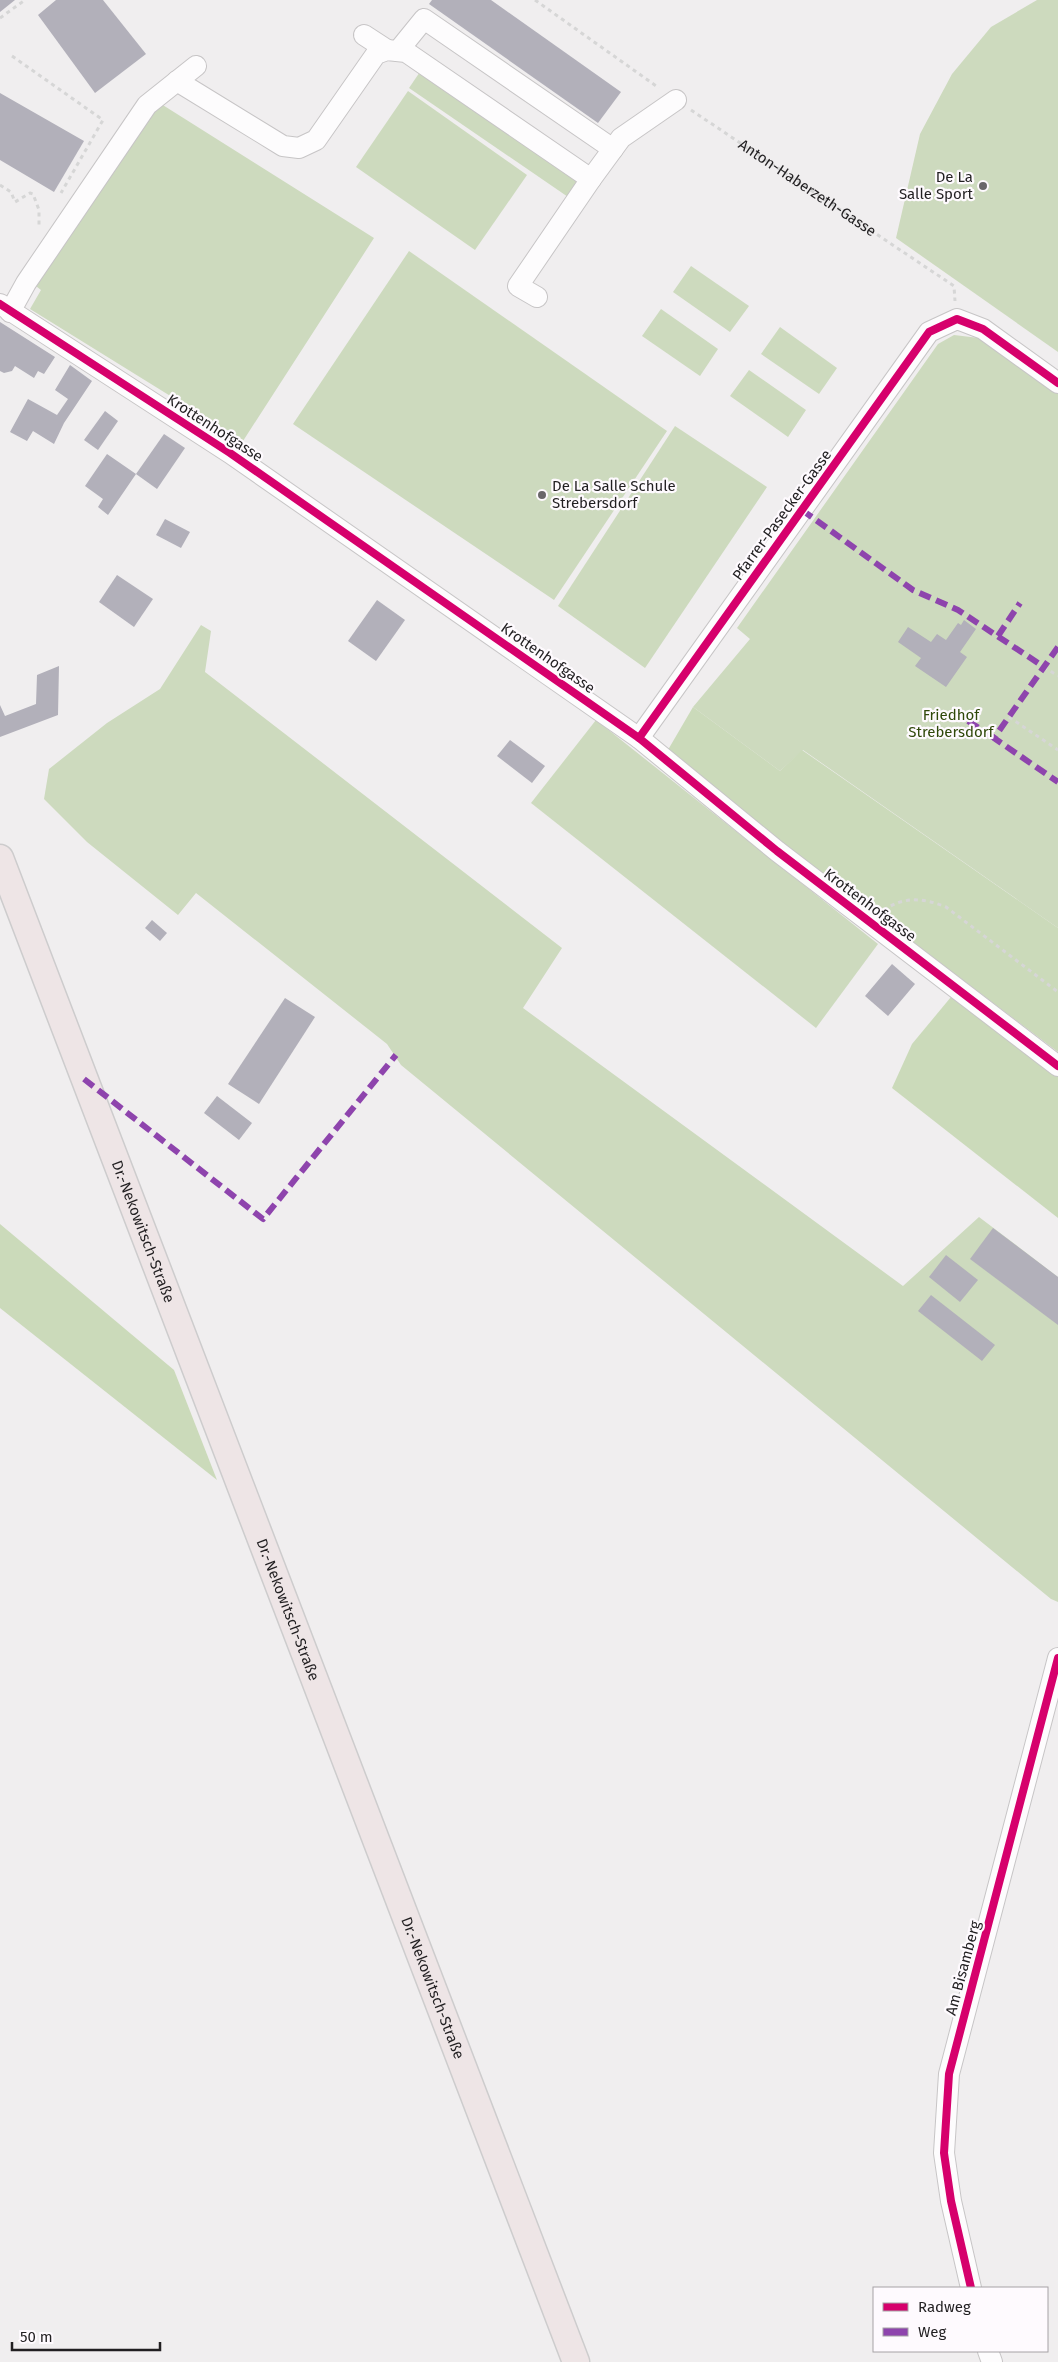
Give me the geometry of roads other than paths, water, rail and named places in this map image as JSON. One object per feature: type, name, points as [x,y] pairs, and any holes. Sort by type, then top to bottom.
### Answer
[{"type":"main road","name":"Dr.-Nekowitsch-Straße","points":[[0,858],[576,2362]]},
{"type":"street","points":[[176,81],[283,146],[299,148],[316,140],[376,54],[392,50],[424,19],[613,149]]},
{"type":"street","points":[[364,35],[392,50],[406,52],[591,179]]},
{"type":"street","points":[[5,308],[26,283],[147,104],[196,66]]},
{"type":"street","points":[[536,297],[518,286],[591,179],[622,138],[676,100]]},
{"type":"street","name":"Krottenhofgasse","points":[[5,308],[230,453],[638,738],[777,851],[1058,1066]]},
{"type":"street","name":"Pfarrer-Pasecker-Gasse","points":[[638,738],[929,332],[957,319],[983,330],[1058,383]]},
{"type":"street","name":"Am Bisamberg","points":[[971,2287],[951,2201],[944,2153],[949,2074],[1058,1658]]},
{"type":"place","name":"De La Salle Sport","points":[[983,186]]},
{"type":"place","name":"De La Salle Schule Strebersdorf","points":[[542,495]]},
{"type":"park label","name":"Friedhof Strebersdorf","points":[[951,724]]}]
